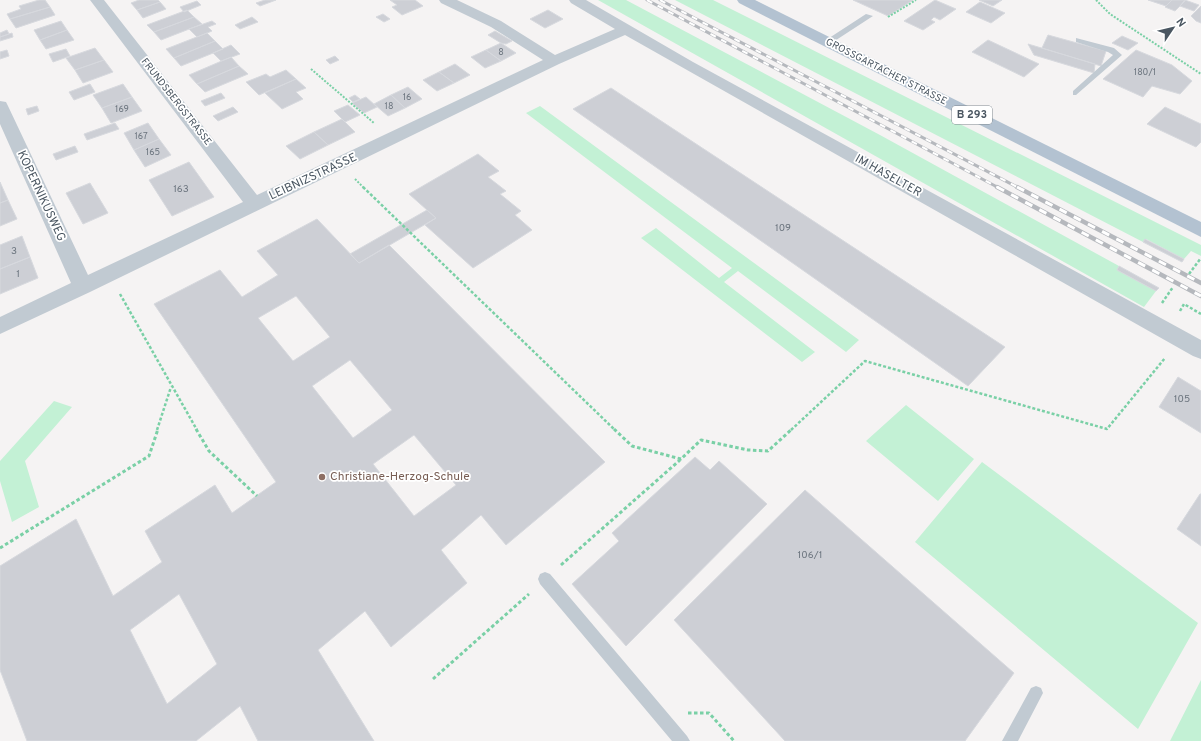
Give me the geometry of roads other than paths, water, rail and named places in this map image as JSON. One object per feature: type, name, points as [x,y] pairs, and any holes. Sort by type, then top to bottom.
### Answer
[{"type":"main road","name":"GROSSGARTACHER STRASSE","points":[[744,0],[1201,230]]},
{"type":"street","name":"FRUNDSBERGSTRASSE","points":[[97,0],[255,205]]},
{"type":"street","points":[[446,0],[496,24],[554,61]]},
{"type":"street","name":"IM HASELTER","points":[[576,0],[626,30],[1201,350]]},
{"type":"street","name":"LEIBNIZSTRASSE","points":[[0,326],[554,61],[626,30]]},
{"type":"street","name":"KOPERNIKUSWEG","points":[[0,106],[83,287]]},
{"type":"lane","points":[[827,42],[869,16]]},
{"type":"lane","points":[[1076,93],[1118,55],[1111,50],[1079,40]]},
{"type":"lane","points":[[545,579],[682,741]]},
{"type":"lane","points":[[1010,741],[1036,693]]},
{"type":"railway","points":[[647,0],[999,188]]},
{"type":"railway","points":[[660,0],[1019,188]]},
{"type":"railway","points":[[997,187],[1201,296]]},
{"type":"railway","points":[[1017,187],[1201,283]]},
{"type":"place","name":"Christiane-Herzog-Schule","points":[[322,477]]}]
